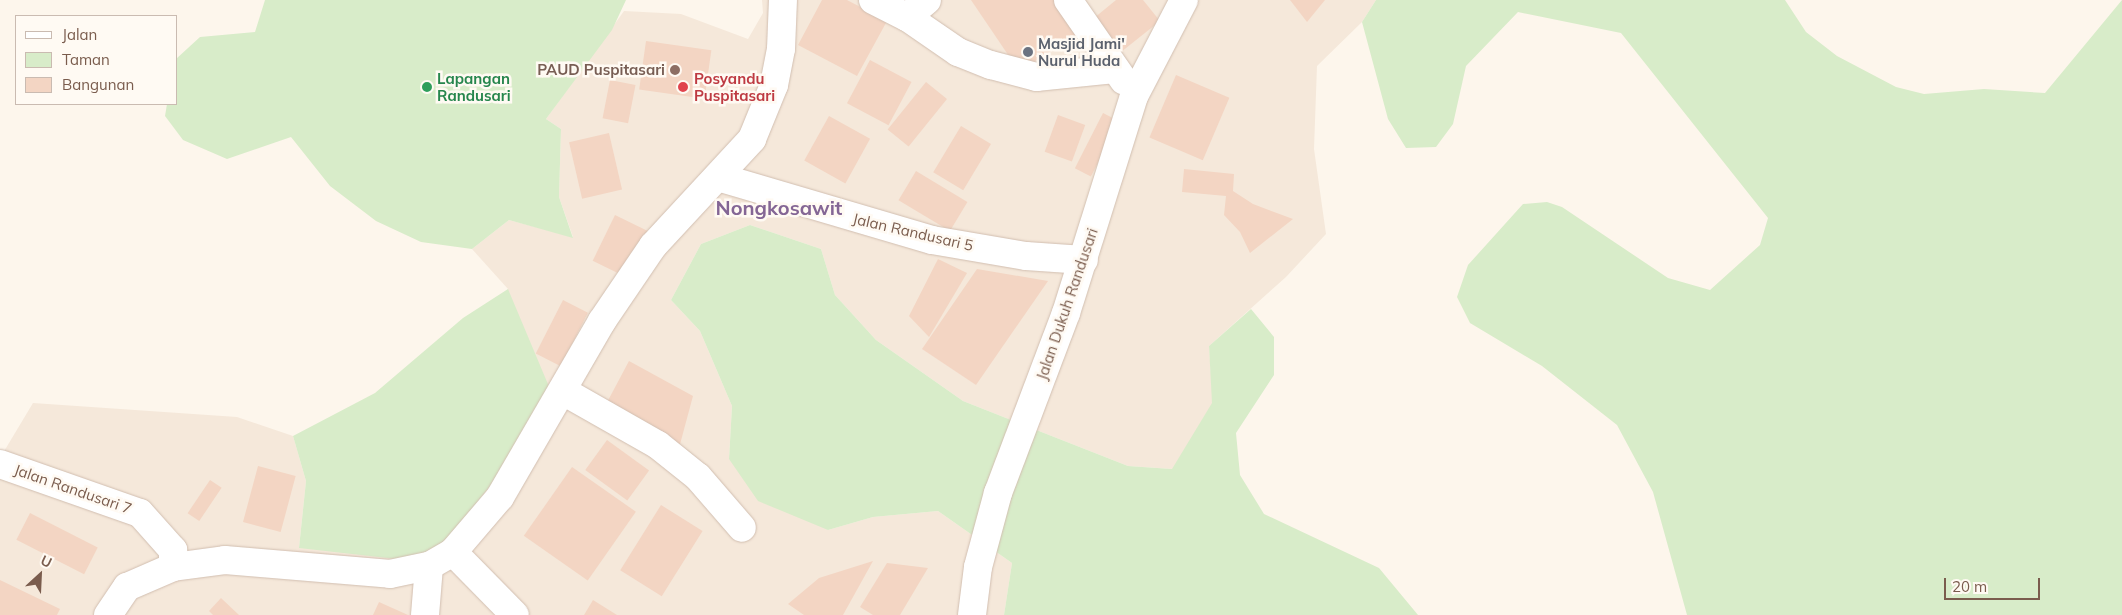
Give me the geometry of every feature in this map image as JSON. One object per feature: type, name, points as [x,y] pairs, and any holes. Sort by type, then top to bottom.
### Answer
[{"type":"street","points":[[108,615],[128,588],[173,566],[225,560],[390,574],[428,566],[453,552],[500,497],[653,246],[683,210],[740,157],[765,113],[782,49],[783,0]]},
{"type":"street","points":[[872,0],[917,8],[958,52],[1036,77],[1115,69]]},
{"type":"street","points":[[1068,0],[1134,96]]},
{"type":"street","name":"Jalan Dukuh Randusari","points":[[972,615],[978,567],[998,493],[1084,260],[1134,96],[1184,0]]},
{"type":"street","name":"Jalan Randusari 5","points":[[718,178],[932,240],[1026,256],[1084,260]]},
{"type":"street","points":[[563,391],[658,445],[698,477],[742,528]]},
{"type":"street","name":"Jalan Randusari 7","points":[[0,464],[140,513],[173,550],[173,566]]},
{"type":"street","points":[[453,552],[515,615]]},
{"type":"street","points":[[425,615],[428,566]]},
{"type":"shaded area","points":[[762,0],[1376,0],[1362,22],[1317,66],[1314,149],[1326,234],[1286,277],[1209,346],[1213,403],[1173,469],[1128,466],[963,401],[876,340],[835,295],[821,249],[750,225],[701,244],[671,300],[700,331],[732,406],[729,459],[828,530],[873,517],[938,511],[1012,563],[1004,615],[0,615],[0,458],[33,403],[237,417],[293,436],[306,481],[299,548],[508,289],[472,249],[509,220],[573,237],[559,197],[561,129],[546,119],[624,11],[681,14],[748,39],[763,13]]},
{"type":"green space","name":"Lapangan Randusari","points":[[265,0],[626,0],[612,30],[546,119],[561,129],[559,197],[573,238],[509,220],[472,249],[421,242],[376,221],[330,186],[291,137],[227,159],[183,140],[165,116],[167,105],[178,105],[178,57],[200,37],[255,32]]},
{"type":"green space","points":[[1376,0],[1785,0],[1806,32],[1837,56],[1896,87],[1924,94],[1984,89],[2045,93],[2122,0],[2122,615],[1687,615],[1653,492],[1617,425],[1542,366],[1470,323],[1457,297],[1468,265],[1523,204],[1547,202],[1562,207],[1668,278],[1710,290],[1760,245],[1768,218],[1621,33],[1518,12],[1466,66],[1453,124],[1436,147],[1406,148],[1388,119],[1362,22]]},
{"type":"green space","points":[[750,225],[821,249],[835,295],[876,340],[963,401],[1128,466],[1172,469],[1212,403],[1209,346],[1251,309],[1274,337],[1274,375],[1236,433],[1240,475],[1264,514],[1379,568],[1418,615],[1004,615],[1012,563],[938,511],[873,517],[828,530],[758,501],[729,459],[732,406],[700,331],[671,300],[701,244]]},
{"type":"green space","points":[[508,289],[550,389],[503,469],[449,539],[414,561],[299,548],[306,481],[293,436],[375,393],[463,318]]},
{"type":"building","points":[[822,0],[847,0],[887,21],[857,76],[798,45]]},
{"type":"building","name":"Masjid Jami' Nurul Huda","points":[[971,0],[1061,0],[1080,33],[1019,71]]},
{"type":"building","points":[[1116,0],[1143,0],[1160,21],[1116,56],[1088,23]]},
{"type":"building","points":[[1290,0],[1325,0],[1307,22]]},
{"type":"building","name":"PAUD Puspitasari","points":[[646,41],[711,50],[705,99],[639,90]]},
{"type":"building","points":[[870,60],[911,82],[888,125],[847,103]]},
{"type":"building","points":[[1176,75],[1229,98],[1203,160],[1149,138]]},
{"type":"building","points":[[610,80],[636,85],[628,123],[603,118]]},
{"type":"building","points":[[926,82],[947,99],[909,146],[888,129]]},
{"type":"building","points":[[1103,113],[1119,121],[1091,176],[1075,168]]},
{"type":"building","points":[[1058,115],[1085,125],[1072,162],[1045,152]]},
{"type":"building","points":[[829,116],[870,139],[845,183],[804,161]]},
{"type":"building","points":[[961,126],[991,144],[963,190],[933,172]]},
{"type":"building","points":[[609,133],[622,190],[582,199],[569,142]]},
{"type":"building","points":[[1184,169],[1234,174],[1233,191],[1253,204],[1293,219],[1250,253],[1240,232],[1224,215],[1226,196],[1182,192]]},
{"type":"building","points":[[916,171],[967,202],[950,231],[898,200]]},
{"type":"building","points":[[615,215],[648,231],[626,277],[593,261]]},
{"type":"building","points":[[938,259],[967,273],[929,337],[909,316]]},
{"type":"building","points":[[977,269],[1048,281],[976,385],[922,349]]},
{"type":"building","points":[[563,300],[588,313],[561,366],[536,353]]},
{"type":"building","points":[[629,361],[693,396],[679,448],[604,408]]},
{"type":"building","points":[[607,440],[649,471],[627,500],[585,470]]},
{"type":"building","points":[[258,466],[296,476],[281,532],[243,522]]},
{"type":"building","points":[[572,467],[636,512],[588,581],[524,536]]},
{"type":"building","points":[[210,480],[222,488],[199,521],[188,513]]},
{"type":"building","points":[[661,505],[703,531],[662,596],[620,570]]},
{"type":"building","points":[[30,513],[98,548],[84,574],[16,540]]},
{"type":"building","points":[[873,561],[843,615],[804,615],[788,604],[819,578]]},
{"type":"building","points":[[887,563],[928,568],[900,615],[873,615],[860,607]]},
{"type":"building","points":[[0,580],[60,609],[57,615],[0,615]]},
{"type":"building","points":[[221,598],[239,615],[213,615],[209,611]]},
{"type":"building","points":[[593,600],[617,615],[584,615]]},
{"type":"building","points":[[379,602],[408,615],[373,615]]},
{"type":"place","name":"Masjid Jami' Nurul Huda","points":[[1028,52]]},
{"type":"place","name":"PAUD Puspitasari","points":[[675,70]]},
{"type":"place","name":"Lapangan Randusari","points":[[427,87]]},
{"type":"place","name":"Posyandu Puspitasari","points":[[683,87]]},
{"type":"district","name":"Nongkosawit","points":[[779,207]]}]
